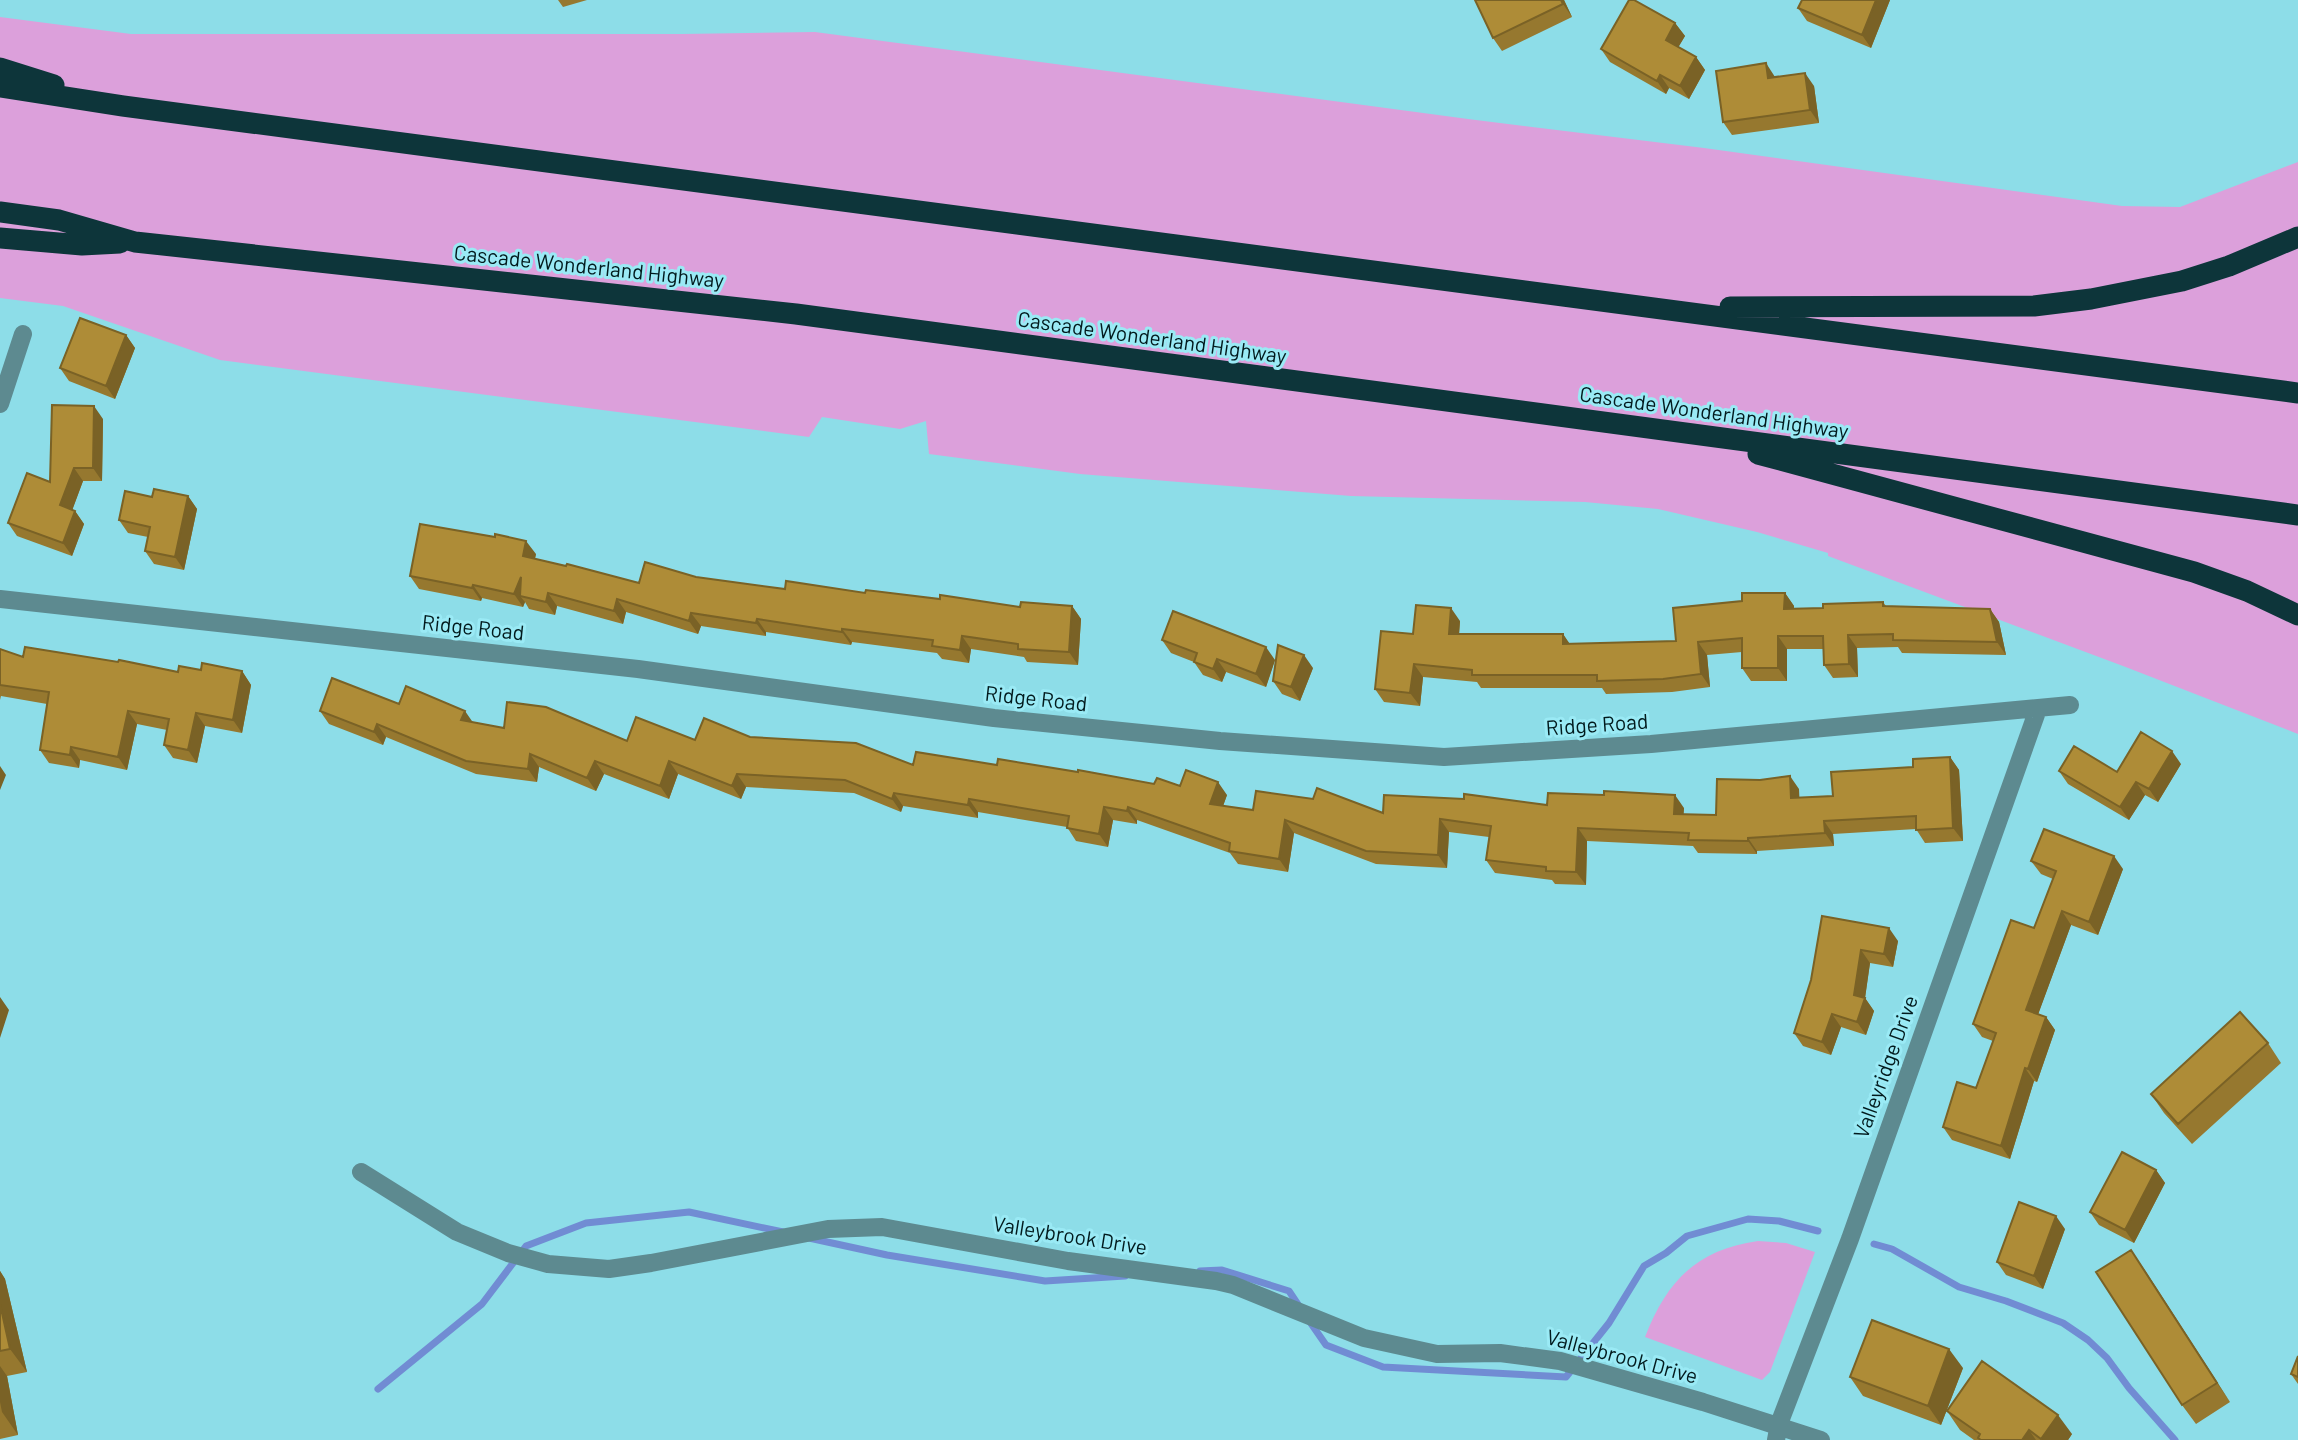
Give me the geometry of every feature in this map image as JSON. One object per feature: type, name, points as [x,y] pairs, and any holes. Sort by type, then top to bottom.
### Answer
[{"type":"highway","points":[[0,68],[123,106]]},
{"type":"highway","points":[[0,88],[2298,393]]},
{"type":"highway","name":"Cascade Wonderland Highway","points":[[0,212],[59,220],[135,243],[796,314],[2298,515]]},
{"type":"highway","points":[[1654,307],[2034,306],[2103,297],[2182,281],[2229,266],[2298,237]]},
{"type":"highway","points":[[0,238],[82,245],[135,243]]},
{"type":"highway","points":[[1685,434],[2194,572],[2247,591],[2298,615]]},
{"type":"street","points":[[0,404],[23,334]]},
{"type":"street","name":"Ridge Road","points":[[0,598],[638,669],[994,718],[1220,741],[1444,757],[1651,744],[2070,705]]},
{"type":"street","name":"Valleyridge Drive","points":[[1777,1432],[1850,1238],[2038,709]]},
{"type":"street","name":"Valleybrook Drive","points":[[360,1172],[457,1232],[508,1253],[548,1264],[609,1269],[828,1229],[895,1229],[1068,1261],[1216,1281],[1233,1285],[1364,1338],[1437,1354],[1500,1353],[1560,1361],[1777,1432],[1821,1440]]},
{"type":"shaded area","points":[[0,17],[131,34],[815,32],[1704,148],[2122,206],[2180,207],[2298,162],[2298,734],[1828,556],[1828,553],[1757,532],[1658,509],[1585,502],[1351,496],[1080,474],[929,454],[926,421],[900,429],[822,417],[809,437],[220,360],[63,306],[0,298]]},
{"type":"shaded area","points":[[1758,1241],[1786,1243],[1815,1252],[1770,1372],[1762,1380],[1645,1337],[1663,1300],[1686,1271],[1717,1252]]},
{"type":"building","points":[[1475,0],[1561,0],[1563,4],[1493,38]]},
{"type":"building","points":[[1629,0],[1634,0],[1675,23],[1666,40],[1696,57],[1680,86],[1660,75],[1657,81],[1601,49]]},
{"type":"building","points":[[1802,0],[1876,0],[1862,35],[1798,8]]},
{"type":"building","points":[[1766,63],[1768,78],[1805,73],[1810,110],[1723,122],[1716,71]]},
{"type":"building","points":[[80,318],[126,335],[106,386],[60,368]]},
{"type":"building","points":[[52,405],[94,406],[93,468],[74,468],[60,505],[75,511],[63,543],[8,523],[27,473],[50,482]]},
{"type":"building","points":[[154,489],[188,496],[175,557],[145,551],[150,527],[119,520],[125,491],[152,497]]},
{"type":"building","points":[[420,524],[526,541],[523,556],[566,566],[567,564],[639,583],[645,562],[696,577],[785,589],[786,581],[865,593],[866,590],[940,599],[940,595],[1020,607],[1021,602],[1072,606],[1069,652],[1018,649],[1018,644],[962,636],[960,650],[932,646],[933,640],[842,629],[842,632],[757,619],[756,623],[691,613],[689,621],[617,599],[614,611],[548,593],[546,602],[520,596],[521,577],[514,594],[410,576]]},
{"type":"building","points":[[1742,593],[1785,593],[1784,609],[1823,608],[1823,604],[1883,602],[1883,606],[1990,609],[1997,642],[1893,640],[1893,634],[1848,635],[1849,664],[1824,665],[1823,636],[1778,636],[1778,668],[1742,668],[1742,638],[1698,642],[1701,674],[1663,679],[1597,681],[1597,675],[1472,675],[1472,670],[1414,664],[1410,693],[1375,689],[1381,631],[1413,634],[1416,605],[1451,608],[1449,634],[1563,634],[1563,644],[1676,641],[1673,608],[1742,601]]},
{"type":"building","points":[[1173,611],[1266,647],[1256,674],[1217,659],[1213,669],[1194,662],[1197,653],[1162,640]]},
{"type":"building","points":[[1278,645],[1304,655],[1291,687],[1273,681]]},
{"type":"building","points":[[25,647],[118,662],[119,660],[178,672],[179,666],[201,670],[202,663],[242,671],[233,720],[196,713],[188,750],[164,745],[169,719],[128,711],[118,757],[71,747],[70,755],[40,750],[49,692],[0,685],[0,649],[23,657]]},
{"type":"building","points":[[332,678],[399,704],[406,686],[465,711],[461,720],[504,728],[507,702],[546,707],[627,741],[636,717],[695,740],[704,718],[750,737],[856,743],[913,765],[916,752],[997,765],[998,759],[1154,784],[1157,778],[1180,786],[1186,770],[1218,782],[1210,804],[1253,810],[1256,791],[1313,799],[1317,788],[1383,813],[1384,795],[1464,799],[1464,794],[1547,805],[1548,793],[1604,795],[1604,791],[1675,795],[1674,814],[1716,815],[1717,779],[1760,780],[1790,776],[1791,798],[1833,796],[1831,772],[1913,767],[1913,759],[1950,757],[1953,828],[1916,830],[1916,816],[1824,821],[1825,833],[1748,838],[1748,841],[1688,840],[1689,833],[1578,828],[1576,872],[1546,871],[1546,867],[1486,860],[1491,826],[1440,819],[1438,855],[1366,851],[1285,820],[1279,859],[1229,851],[1230,843],[1128,807],[1127,811],[1104,807],[1099,834],[1067,828],[1069,816],[969,799],[968,805],[894,793],[892,799],[845,780],[737,774],[732,786],[669,761],[660,786],[595,761],[587,778],[530,754],[528,769],[466,761],[377,724],[374,732],[320,711]]},
{"type":"building","points":[[2141,732],[2172,751],[2149,789],[2136,782],[2120,807],[2059,771],[2074,746],[2117,772]]},
{"type":"building","points":[[2044,829],[2114,856],[2089,922],[2062,911],[2026,1010],[2046,1017],[2028,1069],[2025,1068],[2001,1146],[1943,1127],[1957,1082],[1976,1088],[1996,1033],[1973,1024],[2011,920],[2034,928],[2056,871],[2031,861]]},
{"type":"building","points":[[1822,916],[1889,928],[1884,954],[1861,950],[1854,995],[1865,998],[1857,1022],[1832,1014],[1822,1042],[1794,1033],[1811,980]]},
{"type":"building","points":[[2240,1012],[2268,1043],[2178,1124],[2151,1094]]},
{"type":"building","points":[[2122,1152],[2156,1170],[2125,1230],[2090,1212]]},
{"type":"building","points":[[2019,1202],[2056,1216],[2034,1276],[1997,1262]]},
{"type":"building","points":[[2131,1250],[2217,1383],[2182,1405],[2096,1272]]},
{"type":"building","points":[[0,1304],[10,1349],[0,1351]]},
{"type":"building","points":[[1872,1320],[1949,1349],[1928,1406],[1850,1377]]},
{"type":"building","points":[[2298,1356],[2298,1377],[2291,1374]]},
{"type":"building","points":[[1982,1361],[2058,1415],[2041,1439],[2029,1430],[2022,1440],[1981,1440],[1978,1438],[1980,1434],[1947,1411]]},
{"type":"waterway","points":[[378,1389],[482,1304],[526,1246],[586,1223],[689,1212],[783,1232]]},
{"type":"waterway","points":[[1310,1322],[1326,1345],[1383,1367],[1566,1377],[1609,1323],[1644,1266],[1687,1236],[1748,1219],[1779,1221],[1818,1231]]},
{"type":"waterway","points":[[809,1238],[887,1255],[1045,1281],[1125,1276]]},
{"type":"waterway","points":[[1874,1244],[1892,1249],[1959,1287],[2006,1301],[2063,1323],[2088,1340],[2107,1358],[2129,1388],[2175,1440]]},
{"type":"waterway","points":[[1200,1271],[1222,1270],[1289,1291],[1301,1309]]}]
